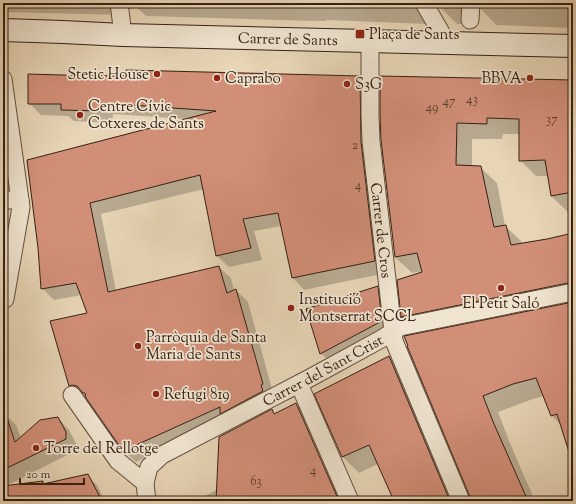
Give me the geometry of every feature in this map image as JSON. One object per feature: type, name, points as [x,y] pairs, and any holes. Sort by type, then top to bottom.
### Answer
[{"type":"street","points":[[119,3],[123,35]]},
{"type":"street","points":[[424,3],[447,43]]},
{"type":"street","points":[[470,20],[471,3]]},
{"type":"street","name":"Carrer de Sants","points":[[3,30],[123,35],[573,46]]},
{"type":"street","name":"Carrer de Cros","points":[[370,41],[371,141],[392,331],[394,340],[461,501]]},
{"type":"street","points":[[3,79],[21,207],[6,299]]},
{"type":"street","points":[[3,200],[20,200]]},
{"type":"street","name":"Carrer del Sant Crist","points":[[145,483],[149,467],[162,455],[299,384],[384,338],[392,331],[400,327],[573,292]]},
{"type":"street","points":[[299,384],[350,501]]},
{"type":"street","points":[[72,395],[118,461],[145,483],[147,501]]},
{"type":"building","points":[[126,70],[360,76],[361,142],[375,261],[292,278],[278,213],[243,219],[251,248],[216,256],[200,175],[90,203],[108,292],[219,266],[227,293],[236,289],[263,384],[261,385],[263,391],[220,414],[220,407],[123,451],[86,398],[85,393],[83,393],[77,386],[69,386],[50,321],[87,313],[76,283],[41,289],[38,248],[27,160],[216,111],[101,103],[101,111],[61,110],[61,104],[28,104],[28,74],[124,76]]},
{"type":"building","points":[[380,76],[573,80],[573,192],[551,196],[545,160],[519,161],[519,119],[487,118],[487,124],[457,123],[456,165],[481,166],[494,227],[506,225],[511,245],[573,233],[573,282],[401,317],[397,280],[422,272],[417,253],[395,257],[381,140]]},
{"type":"building","points":[[378,286],[382,321],[320,354],[306,309]]},
{"type":"building","points":[[573,302],[573,451],[569,452],[557,414],[551,416],[536,378],[513,384],[483,396],[528,501],[471,501],[404,336]]},
{"type":"building","points":[[389,356],[450,501],[394,501],[369,445],[342,457],[314,394]]},
{"type":"building","points":[[296,403],[339,501],[216,501],[219,437],[272,409],[274,414]]},
{"type":"building","points":[[3,415],[6,415],[15,442],[40,420],[58,417],[66,432],[66,439],[3,470]]},
{"type":"building","points":[[88,474],[102,501],[3,501],[3,486],[43,481],[43,484]]},
{"type":"place","name":"Plaça de Sants","points":[[360,34]]},
{"type":"place","name":"Stetic House","points":[[157,74]]},
{"type":"place","name":"Caprabo","points":[[217,78]]},
{"type":"place","name":"BBVA","points":[[530,78]]},
{"type":"place","name":"S3G","points":[[347,84]]},
{"type":"place","name":"Centre Cívic Cotxeres de Sants","points":[[80,115]]},
{"type":"place","name":"El Petit Saló","points":[[501,288]]},
{"type":"place","name":"Institució Montserrat SCCL","points":[[291,308]]},
{"type":"place","name":"Parròquia de Santa Maria de Sants","points":[[138,346]]},
{"type":"place","name":"Refugi 819","points":[[156,394]]},
{"type":"place","name":"Torre del Rellotge","points":[[36,448]]}]
